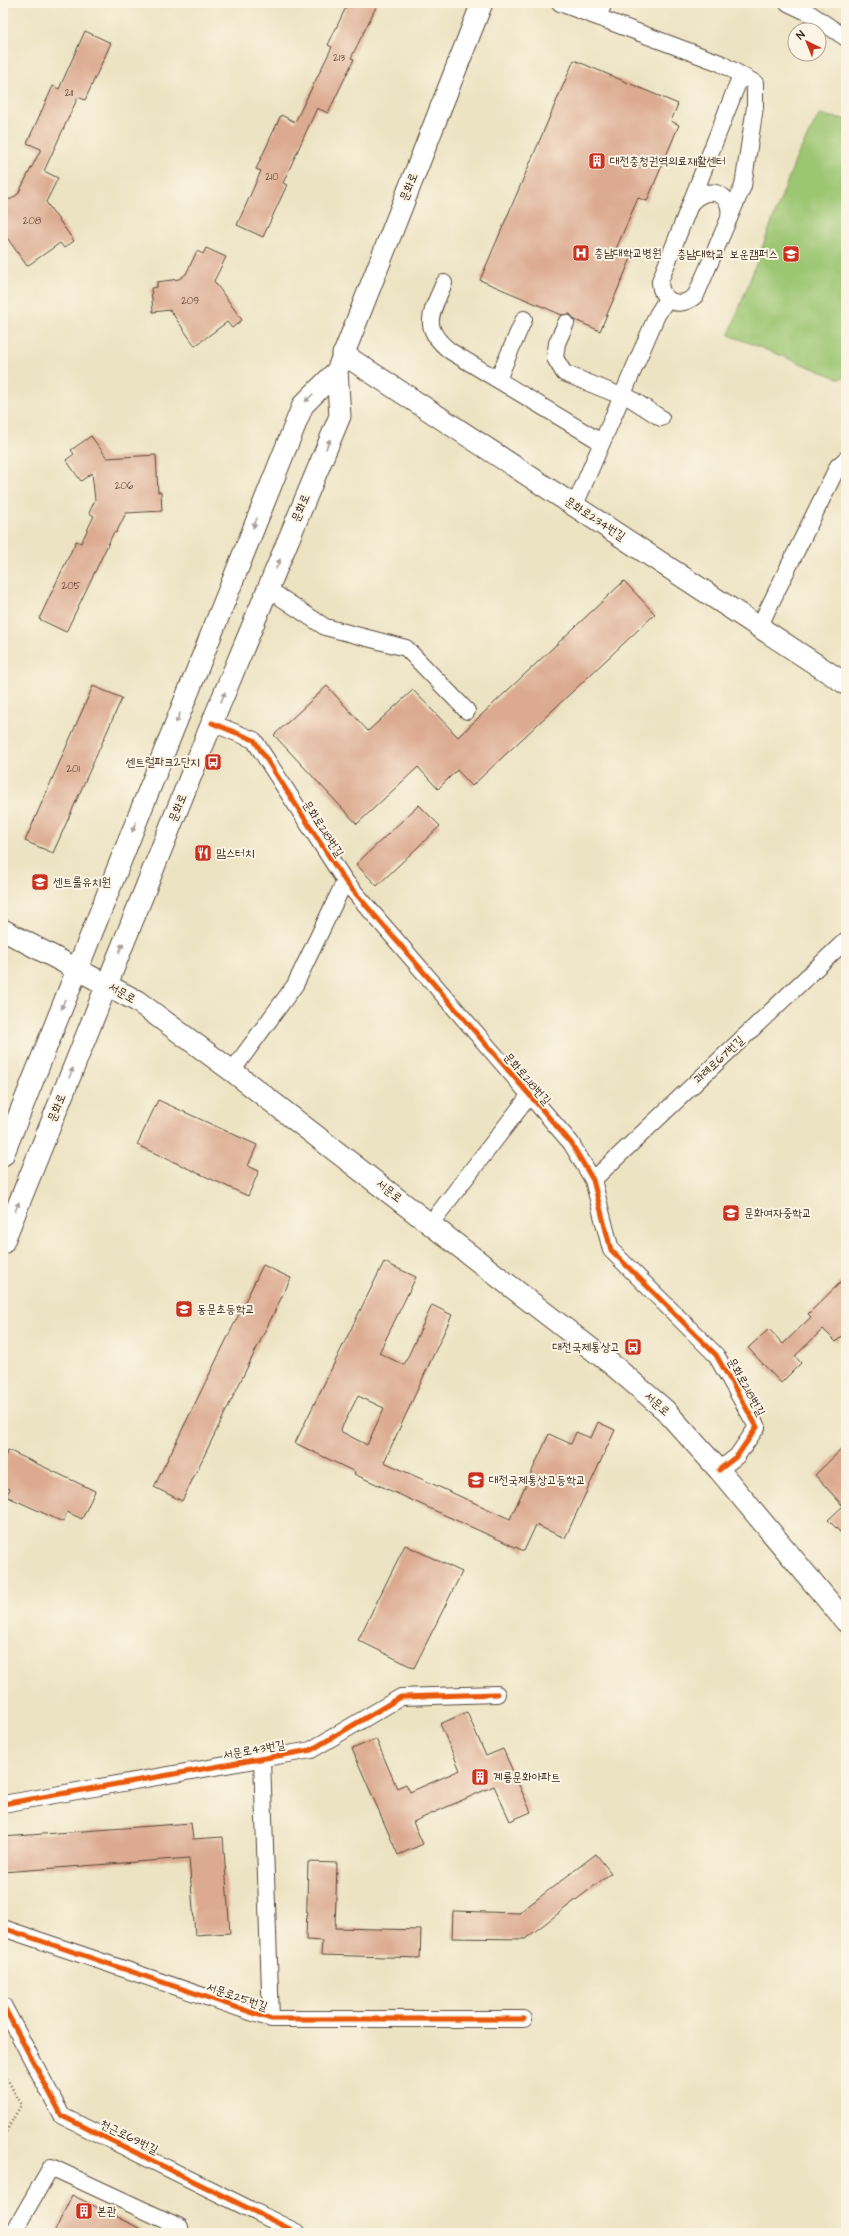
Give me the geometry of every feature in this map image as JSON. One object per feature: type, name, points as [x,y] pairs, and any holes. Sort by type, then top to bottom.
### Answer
[{"type":"main road","name":"문화로","points":[[3,1155],[303,405],[340,362],[482,3]]},
{"type":"main road","name":"문화로","points":[[3,1243],[212,722],[340,416],[340,362]]},
{"type":"main road","name":"문화로234번길","points":[[340,362],[575,505],[846,684]]},
{"type":"main road","name":"서문로","points":[[3,930],[78,968],[137,1001],[232,1071],[615,1367],[665,1410],[719,1470],[846,1622]]},
{"type":"street","points":[[560,3],[601,10],[720,63],[741,75],[755,83],[755,107],[743,186],[696,295],[691,300],[679,304],[667,299],[660,287],[660,280],[741,75]]},
{"type":"street","points":[[788,3],[809,13],[846,38]]},
{"type":"street","points":[[690,203],[701,194],[714,192],[720,195],[729,204],[729,217]]},
{"type":"street","points":[[444,283],[432,311],[430,327],[437,340],[450,351],[601,442]]},
{"type":"street","points":[[575,505],[657,315],[667,299]]},
{"type":"street","points":[[498,379],[524,319]]},
{"type":"street","points":[[566,323],[557,343],[554,358],[564,373],[622,395],[661,418]]},
{"type":"street","points":[[759,627],[838,466],[846,459]]},
{"type":"street","points":[[268,588],[326,627],[406,648],[467,711]]},
{"type":"street","name":"문화로218번길","points":[[212,722],[254,740],[345,881],[571,1144],[593,1180],[611,1250],[716,1355],[757,1427],[737,1456],[719,1470]]},
{"type":"street","points":[[232,1071],[296,985],[345,881]]},
{"type":"street","name":"과례로67번길","points":[[593,1180],[846,940]]},
{"type":"street","points":[[431,1224],[529,1096]]},
{"type":"street","name":"서문로43번길","points":[[3,1804],[262,1760],[311,1750],[401,1697],[497,1694]]},
{"type":"street","points":[[262,1760],[271,2019]]},
{"type":"street","name":"서문로25번길","points":[[3,1928],[271,2019],[524,2019]]},
{"type":"street","name":"천근로69번길","points":[[3,2005],[62,2116],[298,2233]]},
{"type":"street","points":[[12,2233],[51,2167],[180,2228],[177,2233]]},
{"type":"path","points":[[3,2071],[21,2105],[3,2137]]},
{"type":"green space","points":[[819,115],[846,119],[846,376],[840,379],[729,335],[797,156]]},
{"type":"building","points":[[348,3],[378,3],[351,58],[354,59],[328,113],[317,108],[283,183],[287,185],[263,237],[237,225],[261,171],[256,169],[281,115],[295,122],[332,47],[328,45]]},
{"type":"building","points":[[85,31],[111,43],[85,100],[78,97],[44,171],[58,178],[46,202],[74,241],[64,248],[60,243],[27,266],[3,232],[3,200],[11,199],[18,194],[41,149],[27,143],[53,86],[59,89]]},
{"type":"building","name":"대전충청권역의료재활센터","points":[[574,60],[678,104],[671,121],[679,125],[647,201],[638,198],[616,249],[632,256],[600,331],[575,320],[570,314],[562,315],[480,280]]},
{"type":"building","points":[[206,248],[226,257],[214,281],[242,320],[232,328],[227,322],[195,346],[170,310],[153,312],[151,288],[157,287],[157,282],[179,279],[186,274],[197,251],[203,254]]},
{"type":"building","points":[[91,436],[107,458],[156,455],[158,492],[161,492],[162,511],[126,513],[116,533],[114,532],[66,632],[39,619],[76,541],[81,543],[94,516],[89,513],[95,500],[92,473],[81,481],[66,460],[74,454],[71,450]]},
{"type":"building","points":[[624,581],[655,614],[472,786],[457,770],[438,789],[418,767],[357,824],[274,735],[327,686],[368,731],[413,690],[458,737]]},
{"type":"building","points":[[93,686],[122,698],[53,853],[25,841]]},
{"type":"building","points":[[419,805],[440,826],[377,886],[356,864]]},
{"type":"building","points":[[158,1100],[257,1145],[248,1166],[259,1171],[248,1196],[137,1145]]},
{"type":"building","points":[[384,1262],[416,1277],[379,1353],[404,1365],[432,1305],[452,1315],[384,1462],[510,1519],[549,1434],[571,1444],[576,1432],[591,1438],[598,1422],[615,1430],[565,1538],[536,1525],[524,1551],[354,1474],[355,1472],[295,1443]],"holes":[[[358,1396],[384,1408],[367,1445],[340,1431]]]},
{"type":"building","points":[[263,1265],[291,1278],[182,1501],[154,1487]]},
{"type":"building","points":[[846,1277],[846,1332],[836,1342],[823,1329],[795,1356],[801,1363],[781,1383],[748,1348],[769,1329],[783,1344],[811,1317],[808,1314]]},
{"type":"building","points":[[846,1445],[846,1538],[828,1520],[843,1506],[815,1475]]},
{"type":"building","points":[[8,1450],[95,1491],[82,1519],[67,1512],[63,1522],[6,1496],[10,1489],[3,1486],[3,1461]]},
{"type":"building","points":[[405,1545],[462,1572],[414,1668],[358,1640]]},
{"type":"building","name":"계룡문화아파트","points":[[467,1712],[486,1756],[503,1749],[531,1812],[510,1821],[494,1786],[413,1822],[423,1844],[398,1855],[352,1749],[376,1739],[397,1788],[406,1784],[410,1792],[460,1770],[440,1724]]},
{"type":"building","points":[[191,1823],[193,1839],[223,1837],[230,1933],[195,1935],[189,1858],[3,1872],[3,1837]]},
{"type":"building","points":[[596,1854],[611,1873],[525,1939],[452,1938],[453,1911],[519,1913]]},
{"type":"building","points":[[308,1862],[337,1863],[335,1928],[421,1930],[420,1958],[321,1955],[322,1941],[306,1940]]},
{"type":"building","name":"본관","points":[[72,2195],[149,2233],[54,2233]]},
{"type":"cycle path","points":[[212,723],[254,740],[345,881],[571,1143],[593,1180],[611,1250],[716,1355],[757,1427],[737,1456],[719,1470]]},
{"type":"cycle path","points":[[3,1804],[311,1750],[401,1697],[497,1694]]},
{"type":"cycle path","points":[[3,1928],[271,2019],[524,2019]]},
{"type":"cycle path","points":[[3,2005],[62,2116],[298,2233]]},
{"type":"place","name":"대전충청권역의료재활센터","points":[[597,161]]},
{"type":"place","name":"충남대학교병원","points":[[581,253]]},
{"type":"place","name":"충남대학교 보운캠퍼스","points":[[791,254]]},
{"type":"place","name":"센트럴파크2단지","points":[[213,762]]},
{"type":"place","name":"맘스터치","points":[[203,853]]},
{"type":"place","name":"센트롤유치원","points":[[40,882]]},
{"type":"place","name":"문화여자중학교","points":[[731,1213]]},
{"type":"place","name":"동문초등학교","points":[[184,1309]]},
{"type":"place","name":"대전국제통상고","points":[[633,1347]]},
{"type":"place","name":"대전국제통상고등학교","points":[[476,1480]]},
{"type":"place","name":"계룡문화아파트","points":[[480,1777]]},
{"type":"place","name":"본관","points":[[84,2211]]}]
